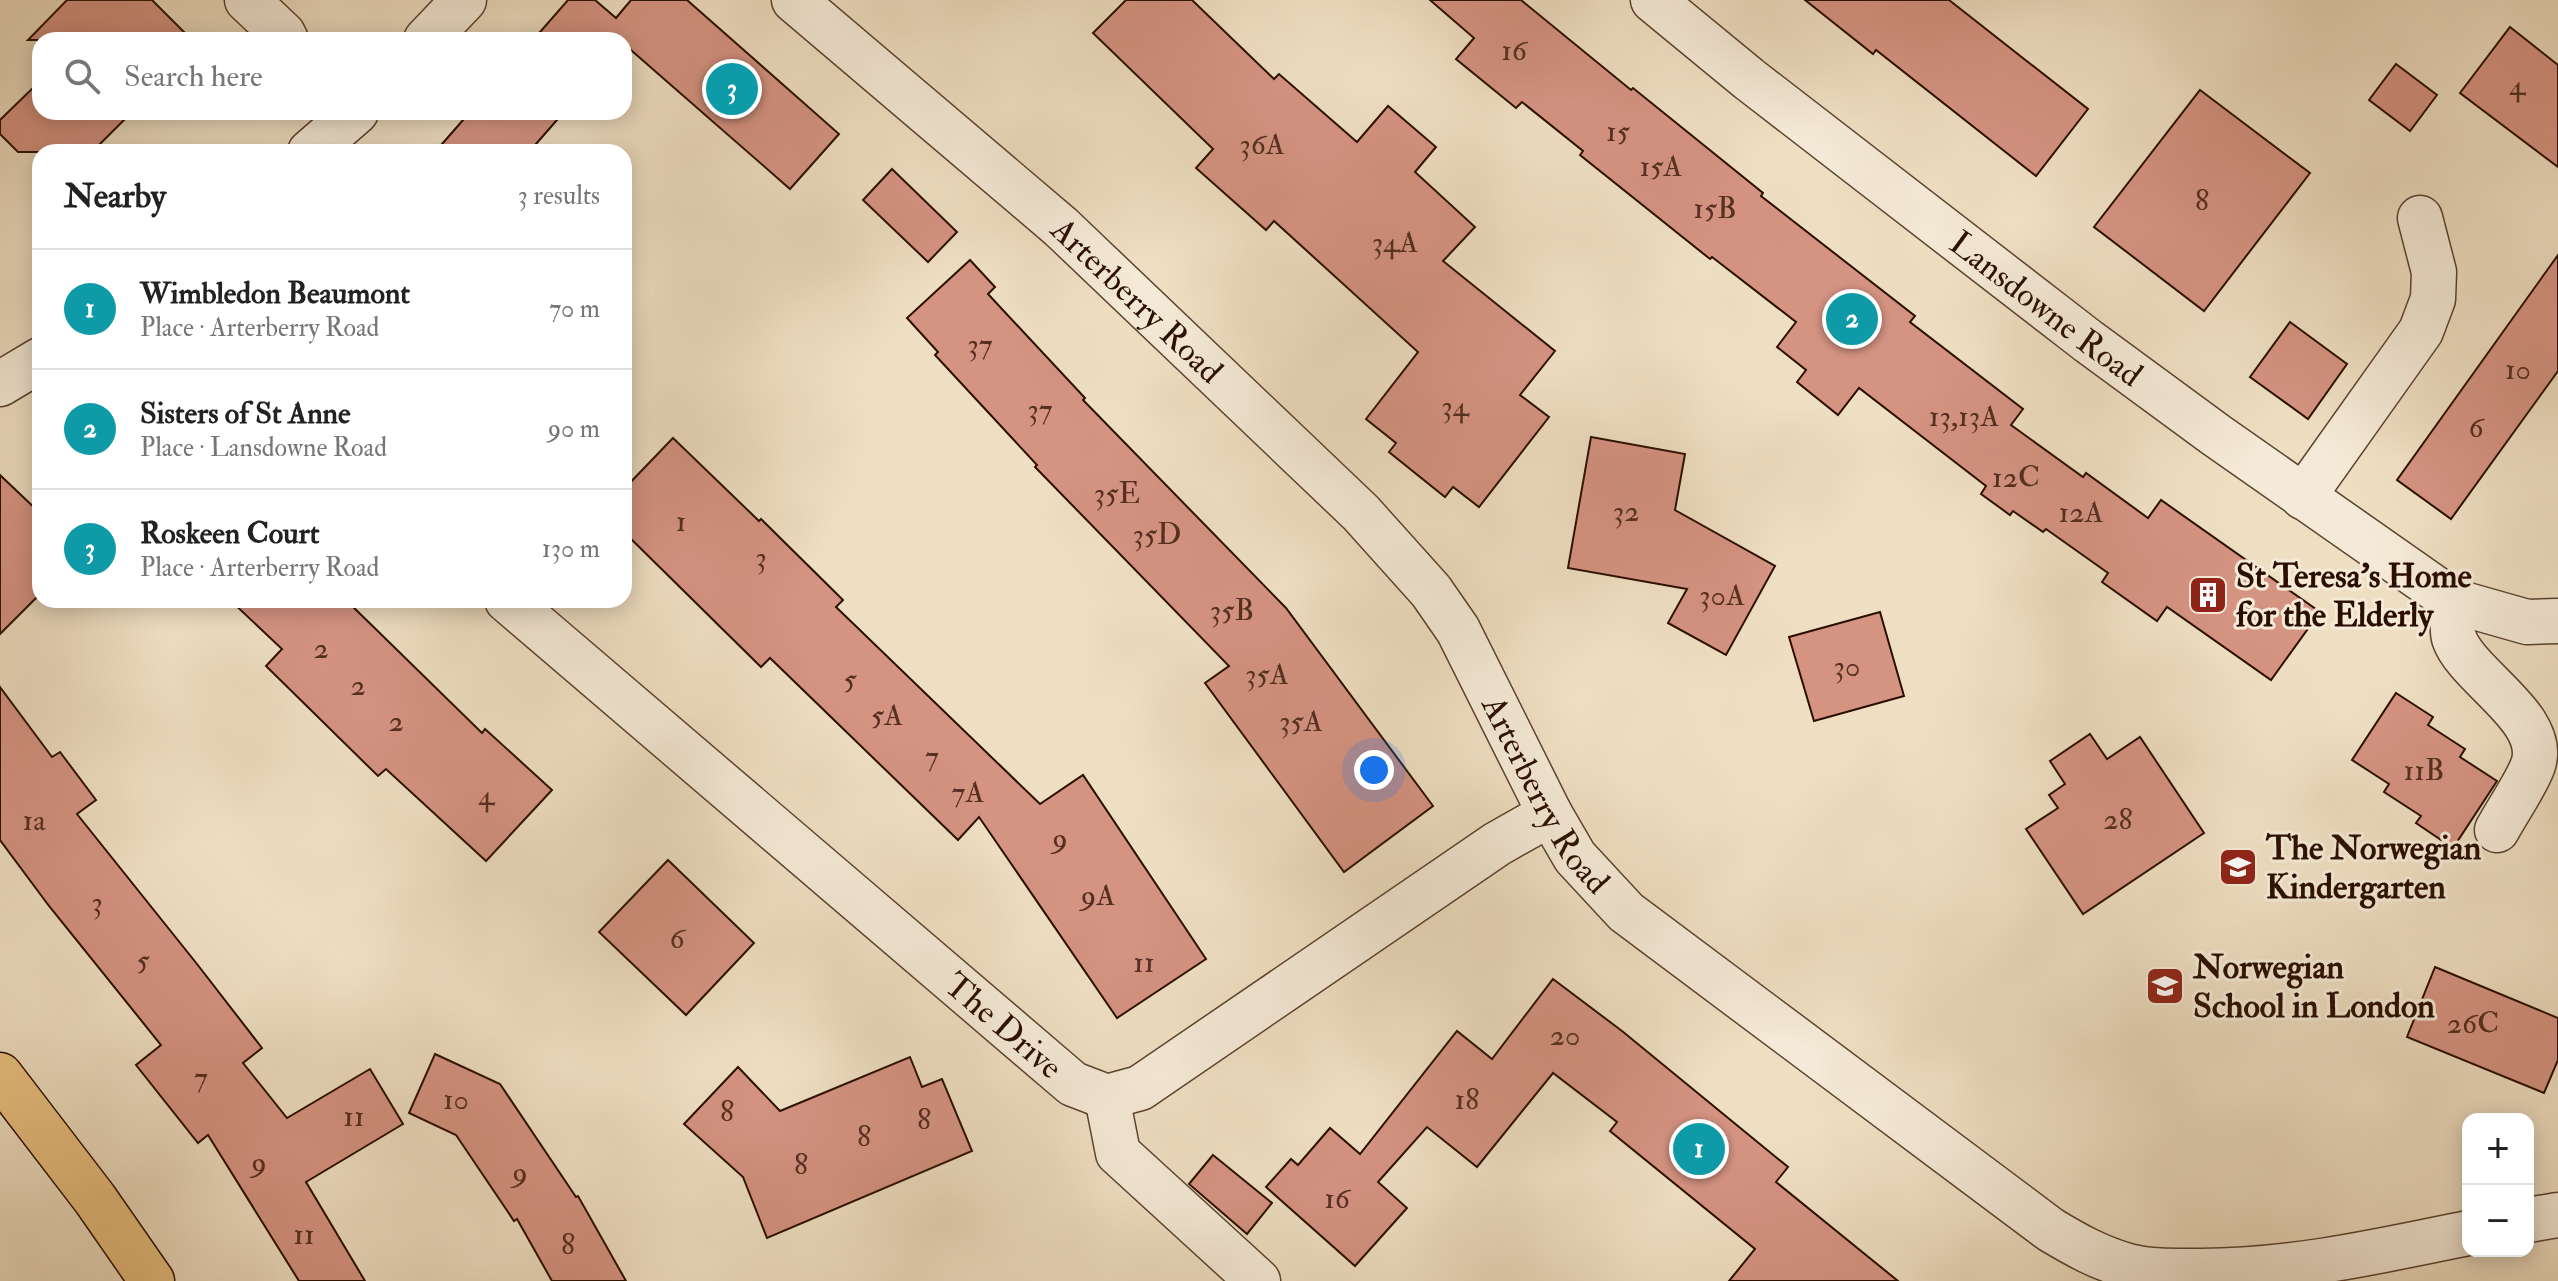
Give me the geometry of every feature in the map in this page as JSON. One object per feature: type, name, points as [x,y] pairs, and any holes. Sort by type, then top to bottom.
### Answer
[{"type":"main road","points":[[0,1075],[95,1199],[152,1281]]},
{"type":"street","points":[[247,0],[281,32]]},
{"type":"street","points":[[434,32],[464,0]]},
{"type":"street","name":"Arterberry Road","points":[[794,0],[1061,227],[1372,525],[1431,591],[1458,630],[1550,814],[1575,857],[1626,912],[2051,1230],[2091,1254],[2130,1266],[2168,1271],[2352,1268],[2462,1235]]},
{"type":"street","name":"Lansdowne Road","points":[[1653,0],[1749,79],[2088,341],[2453,601],[2527,622],[2558,621]]},
{"type":"street","points":[[2303,497],[2421,331],[2433,299],[2434,272],[2420,218]]},
{"type":"street","points":[[0,384],[32,365]]},
{"type":"street","points":[[2453,601],[2454,637],[2465,656],[2516,710],[2535,745],[2534,764],[2497,830]]},
{"type":"street","name":"The Drive","points":[[516,608],[1073,1084],[1107,1097]]},
{"type":"street","points":[[1258,1281],[1118,1153],[1107,1097],[1140,1088],[1497,844],[1550,814]]},
{"type":"street","points":[[2534,1219],[2558,1215]]},
{"type":"building","points":[[67,0],[152,0],[184,32],[36,32]]},
{"type":"building","points":[[568,0],[595,0],[616,18],[631,0],[687,0],[839,134],[790,189],[632,51],[632,32],[540,32]]},
{"type":"building","points":[[1126,0],[1192,0],[1274,79],[1279,74],[1357,142],[1388,106],[1436,147],[1415,172],[1475,227],[1443,261],[1555,351],[1520,395],[1549,417],[1479,507],[1453,487],[1445,497],[1389,452],[1396,443],[1366,419],[1418,352],[1274,221],[1266,230],[1196,168],[1213,149],[1093,33]]},
{"type":"building","points":[[1430,0],[1521,0],[1763,193],[1761,196],[1915,316],[1910,322],[2023,409],[2011,425],[2083,477],[2086,473],[2148,518],[2161,500],[2320,612],[2271,680],[2167,607],[2157,621],[2102,582],[2108,573],[2046,529],[2043,532],[2013,511],[2010,515],[1981,494],[1986,486],[1859,388],[1838,415],[1797,382],[1806,370],[1777,347],[1796,322],[1712,257],[1710,259],[1580,155],[1583,151],[1522,102],[1516,108],[1456,59],[1474,38]]},
{"type":"building","points":[[1805,0],[1949,0],[2088,109],[2036,176],[1876,50],[1873,54]]},
{"type":"building","points":[[2510,27],[2558,65],[2558,167],[2460,93]]},
{"type":"building","points":[[2396,64],[2437,95],[2410,131],[2369,100]]},
{"type":"building","points":[[32,89],[32,120],[124,120],[100,144],[32,144],[32,152],[18,152],[0,134],[0,120]]},
{"type":"building","points":[[2200,90],[2310,173],[2204,311],[2094,227]]},
{"type":"building","points":[[463,120],[557,120],[536,144],[442,144]]},
{"type":"building","points":[[892,169],[957,232],[928,262],[863,200]]},
{"type":"building","points":[[2558,255],[2558,371],[2451,519],[2397,480]]},
{"type":"building","points":[[970,260],[995,287],[988,294],[1085,398],[1083,400],[1286,608],[1433,806],[1344,872],[1205,683],[1229,666],[1035,467],[1037,465],[935,355],[938,352],[907,318]]},
{"type":"building","points":[[2290,322],[2347,364],[2308,419],[2250,377]]},
{"type":"building","points":[[1591,437],[1685,454],[1675,510],[1775,566],[1726,655],[1668,623],[1687,589],[1568,568]]},
{"type":"building","points":[[673,438],[843,600],[836,607],[1040,804],[1083,775],[1206,959],[1117,1018],[979,817],[958,840],[770,658],[761,667],[632,540],[632,481]]},
{"type":"building","points":[[0,475],[32,505],[32,602],[0,634]]},
{"type":"building","points":[[238,608],[354,608],[482,733],[485,729],[552,790],[486,861],[386,769],[378,776],[266,666],[282,649]]},
{"type":"building","points":[[1880,612],[1904,696],[1814,721],[1789,637]]},
{"type":"building","points":[[0,687],[52,757],[60,752],[96,800],[77,814],[262,1048],[243,1063],[287,1118],[370,1069],[403,1124],[306,1182],[365,1281],[299,1281],[208,1135],[198,1143],[136,1065],[161,1045],[0,840]]},
{"type":"building","points":[[2396,693],[2433,717],[2428,725],[2465,749],[2460,757],[2497,781],[2453,848],[2416,823],[2421,816],[2384,792],[2389,784],[2352,760]]},
{"type":"building","points":[[2090,734],[2107,759],[2140,737],[2204,833],[2083,914],[2026,829],[2058,808],[2049,795],[2065,784],[2050,761]]},
{"type":"building","points":[[668,860],[754,943],[686,1015],[599,932]]},
{"type":"building","points":[[2435,967],[2558,1018],[2558,1060],[2544,1093],[2407,1037]]},
{"type":"building","points":[[1553,979],[1622,1031],[1788,1167],[1776,1182],[1898,1281],[1729,1281],[1755,1249],[1610,1131],[1617,1122],[1553,1073],[1477,1167],[1427,1127],[1378,1182],[1407,1208],[1355,1266],[1266,1187],[1291,1159],[1298,1165],[1330,1128],[1360,1154],[1457,1031],[1492,1059]]},
{"type":"building","points":[[435,1054],[500,1084],[578,1196],[626,1281],[552,1281],[517,1219],[514,1221],[456,1135],[409,1113]]},
{"type":"building","points":[[910,1057],[922,1087],[942,1079],[972,1151],[767,1238],[743,1177],[684,1124],[738,1067],[780,1111]]},
{"type":"building","points":[[1213,1155],[1272,1203],[1247,1234],[1189,1184]]},
{"type":"place","name":"Roskeen Court","points":[[732,89]]},
{"type":"place","name":"Sisters of St Anne","points":[[1852,319]]},
{"type":"place","name":"St Teresa's Home for the Elderly","points":[[2208,595]]},
{"type":"place","name":"The Norwegian Kindergarten","points":[[2238,867]]},
{"type":"place","name":"Norwegian School in London","points":[[2165,986]]},
{"type":"place","name":"Wimbledon Beaumont","points":[[1699,1149]]}]
